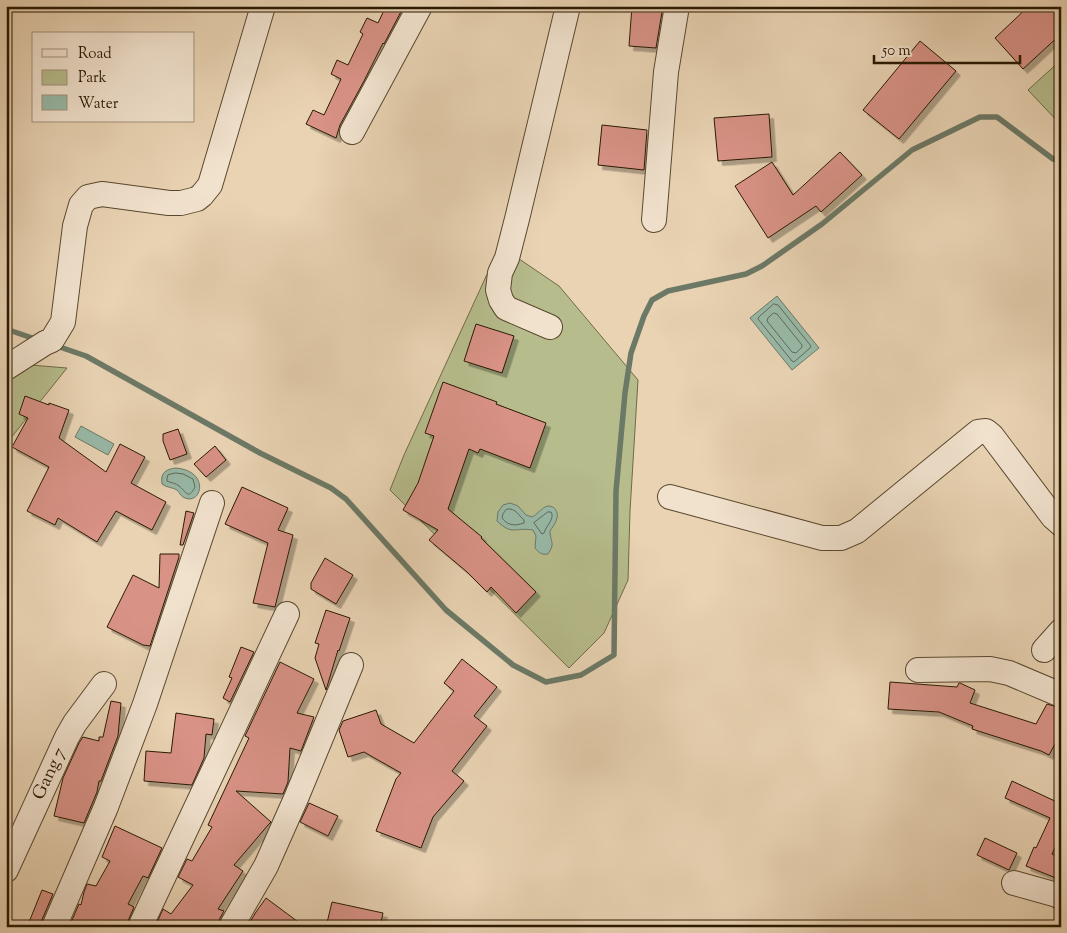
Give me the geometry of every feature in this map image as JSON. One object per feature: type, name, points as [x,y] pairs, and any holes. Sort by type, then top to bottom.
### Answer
[{"type":"street","points":[[8,367],[44,343],[52,340],[63,322],[75,226],[81,206],[88,196],[102,194],[181,203],[197,199],[210,185],[263,6]]},
{"type":"street","points":[[352,132],[420,6]]},
{"type":"street","points":[[550,327],[506,308],[498,290],[500,273],[517,219],[568,6]]},
{"type":"street","points":[[654,220],[666,72],[677,6]]},
{"type":"street","points":[[670,497],[822,538],[841,538],[857,531],[978,432],[986,431],[992,436],[1053,517],[1061,524]]},
{"type":"street","points":[[54,927],[106,807],[145,704],[212,503]]},
{"type":"street","points":[[140,927],[287,614]]},
{"type":"street","points":[[1044,650],[1061,630]]},
{"type":"street","points":[[231,927],[266,866],[351,665]]},
{"type":"street","points":[[918,670],[990,668],[1009,673],[1061,695]]},
{"type":"street","name":"Gang 7","points":[[6,870],[67,737],[78,718],[104,684]]},
{"type":"street","points":[[1014,883],[1057,894],[1061,897]]},
{"type":"green space","points":[[1061,60],[1061,125],[1028,90]]},
{"type":"green space","points":[[500,246],[559,286],[638,380],[628,580],[604,633],[569,668],[390,490],[404,455]]},
{"type":"green space","points":[[6,363],[67,368],[6,444]]},
{"type":"water","points":[[777,296],[819,348],[792,370],[750,318]]},
{"type":"water","points":[[81,426],[114,444],[108,455],[75,437]]},
{"type":"water","points":[[176,468],[187,470],[194,475],[200,487],[196,497],[191,499],[184,497],[177,490],[162,484],[164,472]]},
{"type":"water","points":[[510,503],[518,506],[526,515],[532,517],[548,506],[555,508],[557,517],[550,531],[552,545],[548,554],[541,553],[535,548],[536,536],[533,530],[510,530],[497,521],[498,512],[503,505]]},
{"type":"building","points":[[386,6],[404,6],[340,125],[336,138],[306,124],[313,110],[324,115],[341,79],[331,74],[337,60],[348,65],[363,34],[360,32],[367,18],[378,23]]},
{"type":"building","points":[[632,6],[663,6],[656,48],[629,46]]},
{"type":"building","points":[[1029,6],[1061,6],[1061,34],[1023,69],[995,38]]},
{"type":"building","points":[[920,41],[956,71],[899,139],[863,110]]},
{"type":"building","points":[[769,114],[772,157],[718,161],[714,118]]},
{"type":"building","points":[[602,125],[647,130],[644,170],[598,165]]},
{"type":"building","points":[[840,152],[862,175],[821,212],[816,206],[768,238],[735,186],[772,162],[793,195]]},
{"type":"building","points":[[476,324],[514,336],[502,373],[464,361]]},
{"type":"building","points":[[443,382],[546,423],[530,468],[480,449],[478,453],[469,449],[448,509],[482,537],[536,592],[516,613],[491,587],[487,592],[467,572],[429,540],[438,530],[403,510],[418,483],[434,436],[425,433]]},
{"type":"building","points":[[25,396],[69,410],[59,438],[106,472],[120,444],[145,457],[131,483],[166,502],[152,530],[116,511],[97,542],[58,518],[55,525],[27,511],[49,467],[12,447],[28,418],[19,414]]},
{"type":"building","points":[[178,429],[187,454],[170,460],[163,441],[163,434]]},
{"type":"building","points":[[215,446],[226,460],[206,477],[194,464]]},
{"type":"building","points":[[242,487],[288,508],[278,530],[293,535],[275,607],[253,603],[268,543],[225,524]]},
{"type":"building","points":[[186,511],[194,513],[183,545],[180,545]]},
{"type":"building","points":[[160,554],[179,554],[179,557],[150,646],[143,645],[107,627],[133,575],[159,588]]},
{"type":"building","points":[[325,558],[353,575],[336,604],[311,589],[311,583]]},
{"type":"building","points":[[326,610],[350,618],[326,690],[315,658],[319,644],[315,643]]},
{"type":"building","points":[[241,647],[254,652],[230,702],[223,698],[232,678],[229,677]]},
{"type":"building","points":[[462,659],[497,687],[474,716],[487,726],[452,771],[464,781],[433,817],[421,848],[376,831],[396,779],[401,773],[364,752],[348,757],[339,730],[343,721],[376,710],[381,724],[414,743],[454,691],[444,683]]},
{"type":"building","points":[[280,662],[314,679],[297,713],[314,717],[301,751],[290,748],[288,782],[283,794],[236,791],[271,822],[234,865],[243,871],[218,909],[224,911],[217,927],[155,927],[163,909],[171,914],[193,885],[178,877],[187,859],[192,861],[212,827],[208,825],[249,738],[245,736]]},
{"type":"building","points":[[890,682],[957,687],[960,683],[975,690],[970,703],[1036,724],[1047,704],[1061,708],[1061,733],[1049,755],[972,729],[973,726],[939,712],[888,709]]},
{"type":"building","points":[[111,701],[121,703],[118,736],[84,823],[54,816],[63,778],[79,743],[83,737],[99,741],[99,737],[103,737]]},
{"type":"building","points":[[176,713],[214,719],[212,735],[206,734],[204,758],[192,785],[144,781],[146,751],[171,753]]},
{"type":"building","points":[[1012,781],[1057,802],[1061,794],[1061,835],[1052,854],[1061,858],[1061,880],[1026,866],[1050,818],[1005,798]]},
{"type":"building","points":[[309,803],[338,816],[328,836],[300,822]]},
{"type":"building","points":[[115,826],[162,848],[148,878],[143,876],[128,904],[134,907],[126,927],[69,927],[79,904],[81,905],[87,884],[96,886],[110,861],[102,857]]},
{"type":"building","points":[[985,838],[1017,853],[1009,870],[977,855]]},
{"type":"building","points":[[42,890],[53,894],[41,922],[41,927],[27,927]]},
{"type":"building","points":[[266,898],[305,927],[247,927]]},
{"type":"building","points":[[332,902],[383,913],[380,927],[326,927]]},
{"type":"waterway","points":[[54,345],[86,356],[260,453],[331,488],[346,499],[446,610],[513,665],[546,682],[581,675],[614,655],[616,491],[625,393],[631,353],[644,316],[652,300],[668,291],[746,274],[762,266],[822,224],[912,150],[980,117],[997,117],[1053,159],[1061,162]]},
{"type":"waterway","points":[[6,329],[38,340]]}]
